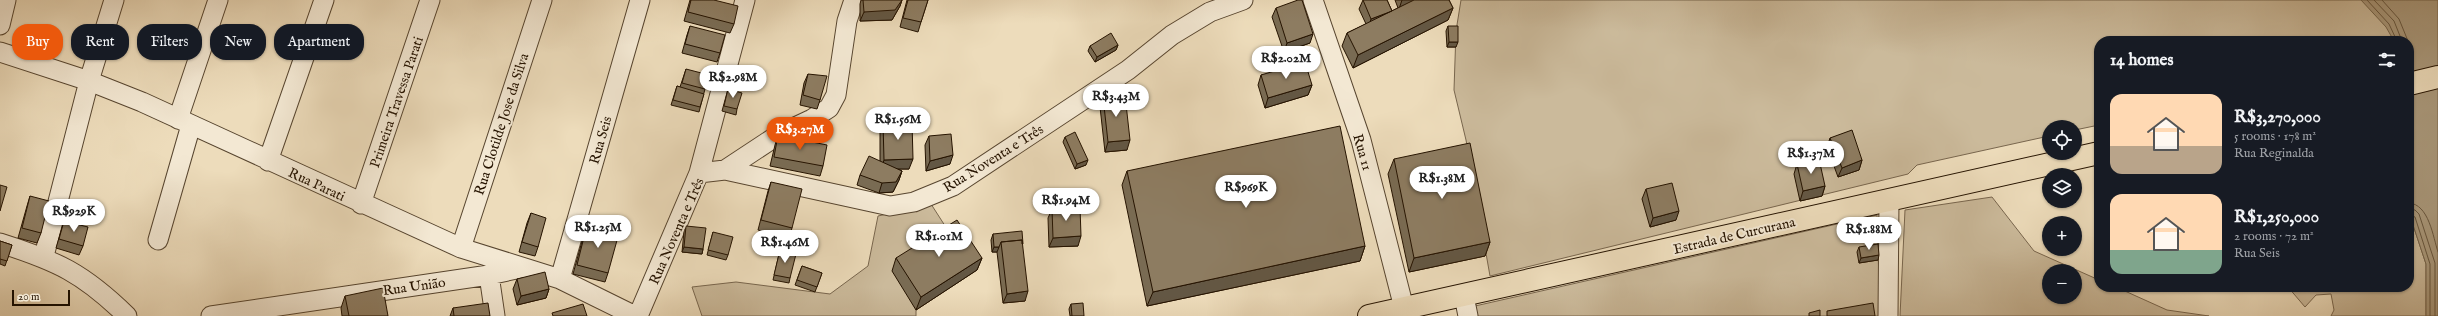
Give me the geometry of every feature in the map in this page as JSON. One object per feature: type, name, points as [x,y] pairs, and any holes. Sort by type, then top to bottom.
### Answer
[{"type":"main road","points":[[2414,83],[2438,77]]},
{"type":"main road","name":"Estrada de Curcurana","points":[[1369,316],[1404,308],[1466,306],[1889,199],[2094,154]]},
{"type":"street","points":[[0,24],[6,0]]},
{"type":"street","points":[[44,256],[89,81],[114,0]]},
{"type":"street","points":[[158,240],[185,122],[218,0]]},
{"type":"street","points":[[268,161],[324,0]]},
{"type":"street","name":"Primeira Travessa Parati","points":[[361,204],[430,0]]},
{"type":"street","name":"Rua Clotilde Jose da Silva","points":[[461,248],[542,0]]},
{"type":"street","name":"Rua Seis","points":[[560,279],[640,0]]},
{"type":"street","points":[[699,173],[745,0]]},
{"type":"street","points":[[725,170],[778,135],[812,119],[829,108],[836,95],[847,21],[854,0]]},
{"type":"street","name":"Rua Noventa e Três","points":[[638,316],[699,173],[725,170],[890,206],[914,202],[953,186],[1128,70],[1172,35],[1210,12],[1243,0]]},
{"type":"street","name":"Rua 11","points":[[1312,0],[1360,140],[1404,308]]},
{"type":"street","name":"Rua Parati","points":[[0,52],[89,81],[185,122],[361,204],[461,248],[520,268],[560,279],[635,316]]},
{"type":"street","points":[[1888,316],[1889,199]]},
{"type":"street","points":[[0,243],[44,256],[76,273],[103,293],[127,316]]},
{"type":"street","name":"Rua União","points":[[211,316],[254,313],[489,275],[520,268]]},
{"type":"street","points":[[489,275],[495,316]]},
{"type":"shaded area","points":[[1461,0],[2438,0],[2413,36],[2094,36],[2094,126],[2082,129],[2082,120],[2042,120],[2042,138],[1917,165],[1908,174],[1490,276],[1466,140],[1454,90],[1456,31]]},
{"type":"shaded area","points":[[1992,197],[2034,251],[2042,255],[2042,256],[2063,264],[2042,264],[2042,304],[2082,304],[2082,272],[2094,278],[2094,292],[2127,292],[2167,310],[2209,316],[1900,316],[1905,210]]},
{"type":"shaded area","points":[[931,204],[949,232],[916,310],[916,316],[702,316],[692,287],[736,282],[830,294],[868,266],[878,216]]},
{"type":"shaded area","points":[[1877,215],[1880,316],[1477,316],[1475,306]]},
{"type":"shaded area","points":[[2414,228],[2426,264],[2426,316],[2331,316],[2334,310],[2331,294],[2316,295],[2305,307],[2292,292],[2414,292]]},
{"type":"water","points":[[2361,0],[2438,0],[2438,316],[2426,316],[2426,264],[2414,228],[2414,36],[2391,36],[2386,27]]},
{"type":"building","points":[[691,0],[714,0],[738,6],[734,24],[688,12]]},
{"type":"building","points":[[863,0],[902,0],[895,10],[864,12]]},
{"type":"building","points":[[908,0],[928,0],[921,22],[903,18]]},
{"type":"building","points":[[1302,0],[1313,34],[1287,43],[1276,8]]},
{"type":"building","points":[[1363,0],[1387,0],[1392,11],[1371,19]]},
{"type":"building","points":[[1414,0],[1449,0],[1453,8],[1358,55],[1347,33]]},
{"type":"building","points":[[690,26],[725,35],[720,53],[685,44]]},
{"type":"building","points":[[1448,26],[1458,26],[1458,42],[1449,42]]},
{"type":"building","points":[[1111,33],[1118,45],[1097,57],[1090,46]]},
{"type":"building","points":[[1305,62],[1312,85],[1268,98],[1261,75]]},
{"type":"building","points":[[686,69],[709,75],[705,89],[682,83]]},
{"type":"building","points":[[808,74],[827,76],[820,100],[803,95]]},
{"type":"building","points":[[677,86],[704,94],[700,107],[673,100]]},
{"type":"building","points":[[728,89],[742,93],[737,109],[724,106]]},
{"type":"building","points":[[1125,95],[1130,140],[1108,142],[1103,97]]},
{"type":"building","points":[[912,122],[913,159],[884,160],[883,123]]},
{"type":"building","points":[[1340,126],[1365,246],[1153,292],[1127,171]]},
{"type":"building","points":[[1852,130],[1862,160],[1842,168],[1830,138]]},
{"type":"building","points":[[1075,132],[1088,160],[1077,164],[1065,137]]},
{"type":"building","points":[[951,134],[953,155],[930,161],[929,136]]},
{"type":"building","points":[[778,135],[827,145],[823,166],[774,157]]},
{"type":"building","points":[[1470,143],[1490,242],[1414,258],[1394,159]]},
{"type":"building","points":[[869,156],[902,171],[896,182],[882,183],[860,175]]},
{"type":"building","points":[[1819,159],[1825,186],[1803,191],[1797,164]]},
{"type":"building","points":[[771,182],[802,189],[792,228],[761,220]]},
{"type":"building","points":[[1672,183],[1679,211],[1653,218],[1646,189]]},
{"type":"building","points":[[0,185],[7,187],[0,211]]},
{"type":"building","points":[[30,196],[49,201],[41,233],[22,228]]},
{"type":"building","points":[[1080,207],[1081,236],[1053,238],[1052,209]]},
{"type":"building","points":[[531,213],[546,218],[538,247],[522,242]]},
{"type":"building","points":[[957,220],[982,258],[921,297],[896,258]]},
{"type":"building","points":[[64,221],[88,227],[83,246],[59,239]]},
{"type":"building","points":[[587,225],[619,233],[608,273],[577,265]]},
{"type":"building","points":[[686,226],[706,228],[703,249],[684,247]]},
{"type":"building","points":[[1022,231],[1023,244],[1022,240],[1001,242],[999,247],[994,247],[993,234]]},
{"type":"building","points":[[713,232],[733,237],[728,255],[708,250]]},
{"type":"building","points":[[1022,240],[1028,291],[1007,294],[1001,242]]},
{"type":"building","points":[[0,241],[12,245],[7,261],[0,259]]},
{"type":"building","points":[[1878,244],[1879,255],[1861,258],[1859,247]]},
{"type":"building","points":[[780,250],[796,254],[790,278],[774,275]]},
{"type":"building","points":[[802,266],[822,273],[817,287],[797,280]]},
{"type":"building","points":[[545,272],[549,289],[521,296],[517,279]]},
{"type":"building","points":[[383,288],[388,316],[349,316],[345,296]]},
{"type":"building","points":[[488,303],[490,316],[454,316],[453,308]]},
{"type":"building","points":[[1083,303],[1084,316],[1072,316],[1071,304]]},
{"type":"building","points":[[1873,303],[1875,316],[1827,316],[1827,311]]},
{"type":"building","points":[[583,304],[587,316],[553,316],[552,313]]},
{"type":"building","points":[[1820,310],[1820,316],[1809,316],[1809,313]]}]
